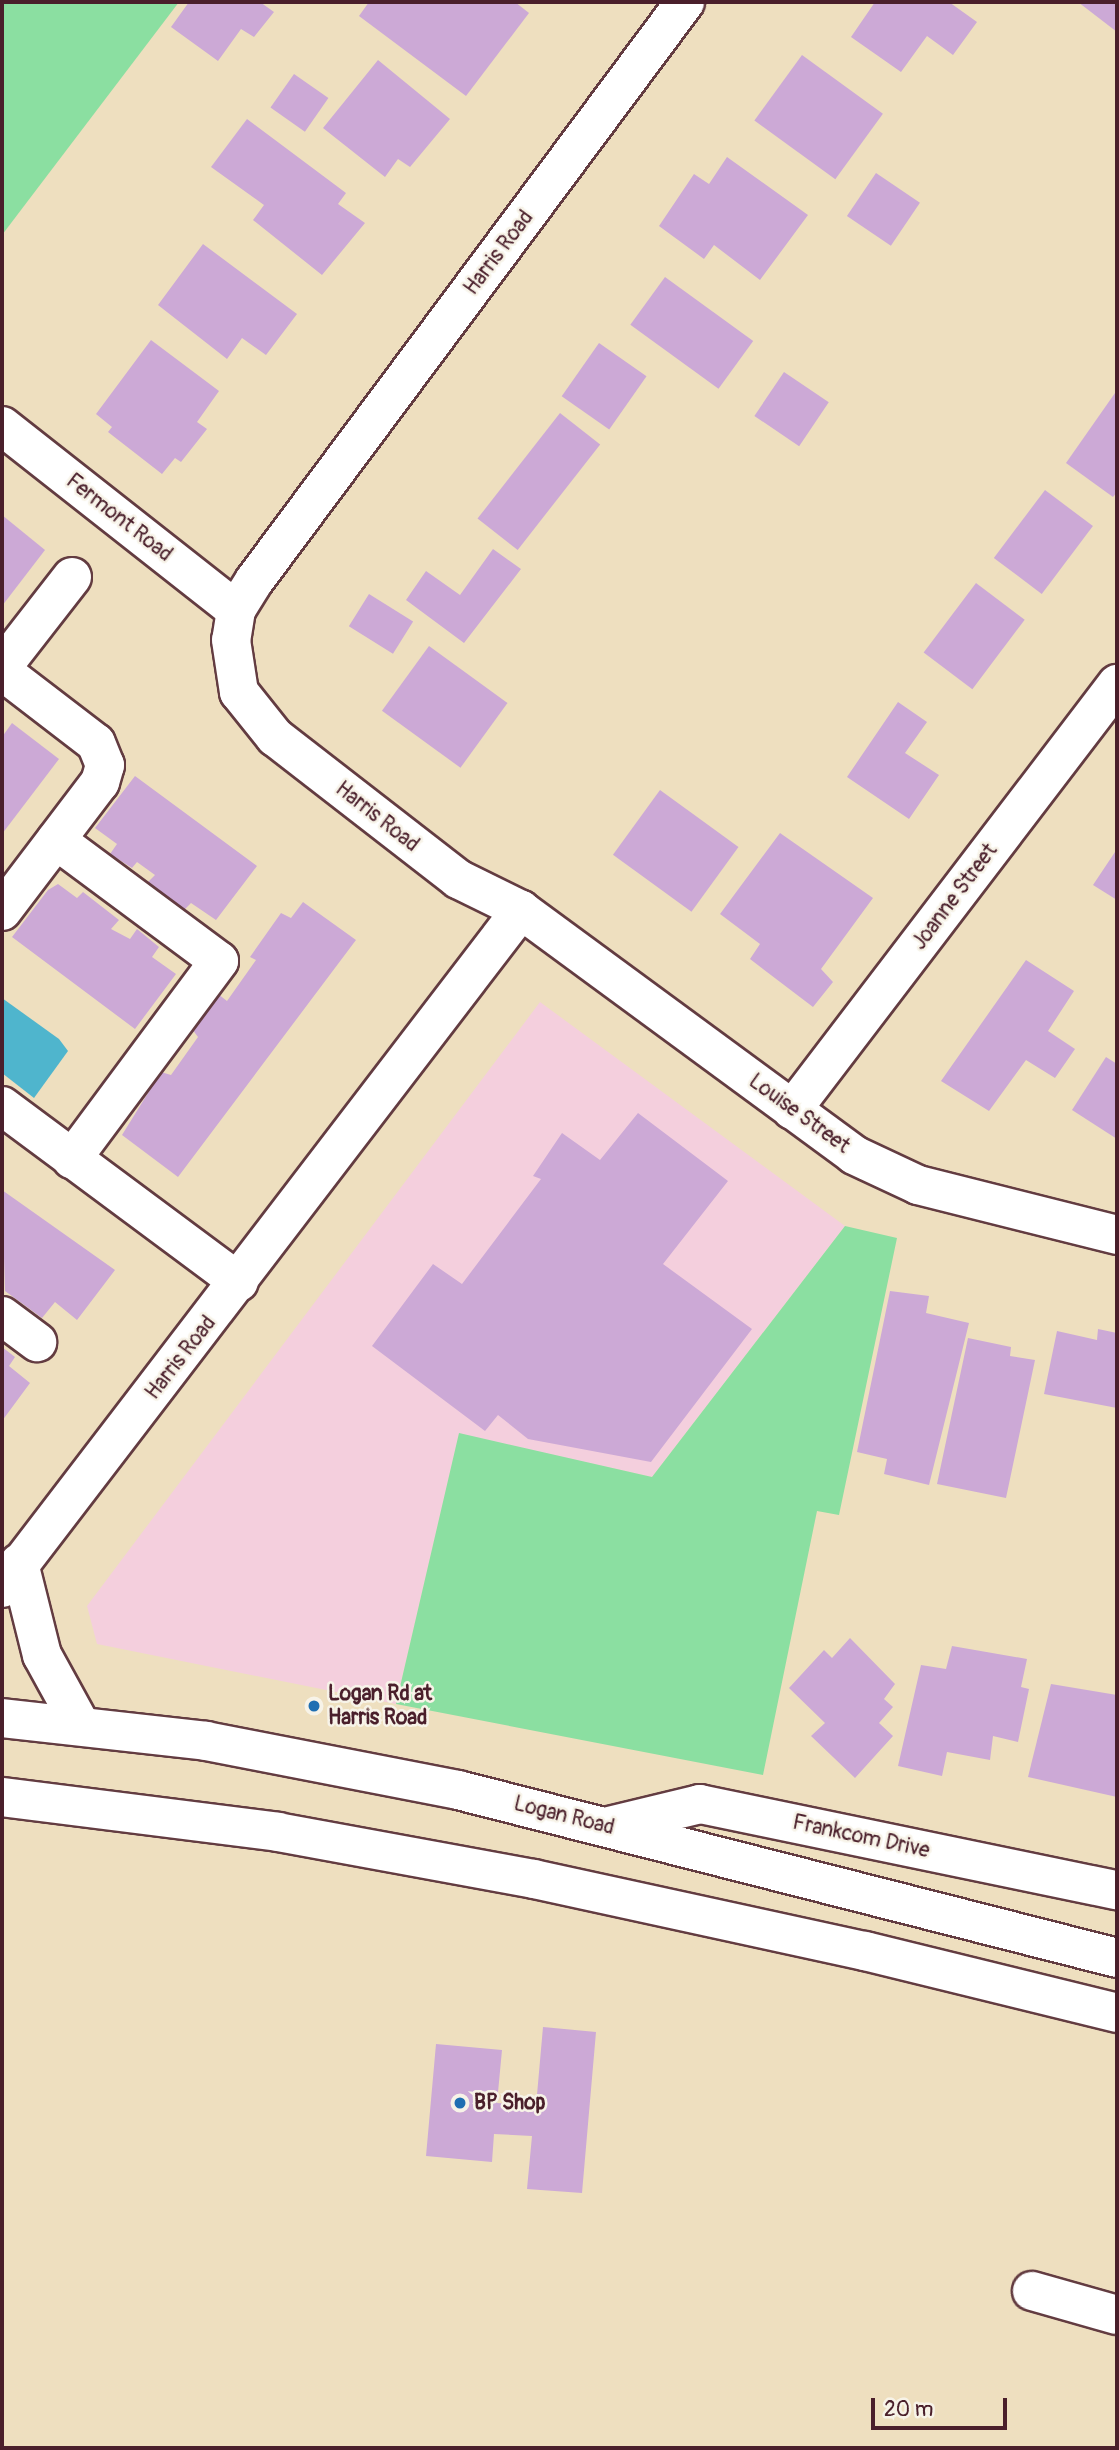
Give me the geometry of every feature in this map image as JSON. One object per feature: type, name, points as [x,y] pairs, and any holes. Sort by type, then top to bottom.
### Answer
[{"type":"street","name":"Harris Road","points":[[10,1575],[239,1282],[521,910],[458,879],[275,737],[239,692],[231,640],[236,610],[685,2]]},
{"type":"street","name":"Fermont Road","points":[[2,426],[236,610]]},
{"type":"street","points":[[2,911],[100,782],[105,765],[96,743],[2,669],[72,577]]},
{"type":"street","name":"Joanne Street","points":[[792,1110],[1117,684]]},
{"type":"street","points":[[56,840],[219,961],[72,1159]]},
{"type":"street","name":"Louise Street","points":[[521,910],[854,1155],[918,1185],[1117,1235]]},
{"type":"street","points":[[2,1106],[239,1282]]},
{"type":"street","points":[[2,1316],[37,1342]]},
{"type":"street","points":[[10,1575],[43,1655],[81,1726]]},
{"type":"street","name":"Logan Road","points":[[2,1718],[81,1726],[299,1757],[458,1790],[1117,1958]]},
{"type":"street","points":[[2,1797],[265,1830],[521,1877],[866,1951],[1117,2013]]},
{"type":"street","name":"Frankcom Drive","points":[[605,1827],[700,1804],[1117,1890]]},
{"type":"street","points":[[1032,2291],[1117,2315]]},
{"type":"shaded area","points":[[540,1002],[845,1226],[652,1477],[459,1434],[396,1704],[97,1644],[87,1606]]},
{"type":"green space","points":[[2,2],[179,2],[2,235]]},
{"type":"green space","points":[[845,1226],[897,1238],[839,1515],[817,1511],[763,1775],[396,1704],[459,1433],[652,1477]]},
{"type":"water","points":[[2,998],[59,1039],[68,1051],[34,1098],[2,1073]]},
{"type":"building","points":[[189,2],[260,2],[274,12],[254,37],[241,29],[218,61],[171,27]]},
{"type":"building","points":[[369,2],[515,2],[529,13],[466,96],[359,16]]},
{"type":"building","points":[[875,2],[949,2],[977,22],[953,55],[927,36],[901,72],[851,37]]},
{"type":"building","points":[[1078,2],[1117,2],[1117,32]]},
{"type":"building","points":[[802,55],[883,114],[835,179],[754,121]]},
{"type":"building","points":[[378,60],[450,119],[410,167],[398,159],[385,177],[323,128]]},
{"type":"building","points":[[294,74],[328,98],[305,132],[270,108]]},
{"type":"building","points":[[247,119],[346,193],[338,204],[365,223],[322,275],[253,220],[264,205],[211,167]]},
{"type":"building","points":[[727,157],[808,215],[760,280],[714,245],[704,259],[659,226],[694,174],[709,184]]},
{"type":"building","points":[[876,173],[920,203],[891,246],[847,216]]},
{"type":"building","points":[[203,244],[297,314],[266,355],[242,338],[227,359],[158,305]]},
{"type":"building","points":[[665,277],[753,341],[719,389],[630,325]]},
{"type":"building","points":[[151,340],[219,391],[197,422],[207,429],[181,462],[175,458],[162,474],[108,432],[112,427],[96,414]]},
{"type":"building","points":[[599,343],[647,376],[609,430],[562,396]]},
{"type":"building","points":[[784,372],[829,402],[799,446],[754,416]]},
{"type":"building","points":[[1115,393],[1117,492],[1113,497],[1066,463]]},
{"type":"building","points":[[560,413],[600,444],[518,550],[478,519]]},
{"type":"building","points":[[1045,490],[1093,526],[1042,594],[994,558]]},
{"type":"building","points":[[2,515],[45,550],[2,606]]},
{"type":"building","points":[[493,549],[521,569],[464,643],[406,600],[426,571],[460,595]]},
{"type":"building","points":[[976,583],[1025,620],[972,689],[924,652]]},
{"type":"building","points":[[369,594],[413,622],[393,654],[349,626]]},
{"type":"building","points":[[429,646],[507,703],[460,768],[382,711]]},
{"type":"building","points":[[898,702],[927,722],[905,753],[939,775],[909,819],[847,777]]},
{"type":"building","points":[[12,723],[59,759],[2,834],[2,737]]},
{"type":"building","points":[[135,776],[257,866],[216,920],[191,903],[184,910],[148,882],[155,875],[137,862],[132,868],[110,854],[117,844],[95,828]]},
{"type":"building","points":[[660,790],[738,847],[691,912],[613,855]]},
{"type":"building","points":[[780,833],[873,898],[821,969],[833,982],[813,1007],[750,959],[760,944],[720,914]]},
{"type":"building","points":[[1117,849],[1117,900],[1093,885]]},
{"type":"building","points":[[58,884],[77,898],[83,892],[119,920],[111,929],[130,939],[137,929],[159,947],[152,957],[176,974],[135,1029],[12,937],[48,890]]},
{"type":"building","points":[[303,902],[356,940],[178,1177],[122,1135],[161,1072],[171,1075],[198,1037],[192,1029],[218,994],[227,1001],[256,960],[250,957],[281,913],[291,918]]},
{"type":"building","points":[[1026,960],[1074,991],[1048,1031],[1075,1049],[1055,1078],[1026,1060],[989,1111],[941,1081]]},
{"type":"building","points":[[1106,1057],[1117,1064],[1117,1139],[1072,1110]]},
{"type":"building","points":[[638,1113],[728,1181],[663,1264],[752,1329],[651,1462],[528,1439],[498,1415],[485,1431],[372,1346],[433,1264],[462,1284],[541,1179],[533,1176],[562,1133],[600,1160]]},
{"type":"building","points":[[2,1190],[115,1270],[77,1320],[55,1302],[42,1318],[5,1291]]},
{"type":"building","points":[[890,1291],[929,1296],[926,1313],[969,1323],[929,1485],[884,1474],[887,1459],[857,1452]]},
{"type":"building","points":[[1098,1329],[1117,1333],[1117,1408],[1044,1394],[1057,1331],[1097,1340]]},
{"type":"building","points":[[968,1338],[1011,1347],[1010,1356],[1035,1360],[1006,1498],[937,1484]]},
{"type":"building","points":[[2,1347],[15,1357],[9,1366],[30,1383],[2,1421]]},
{"type":"building","points":[[850,1638],[895,1684],[884,1699],[893,1707],[879,1723],[893,1736],[855,1778],[811,1736],[825,1723],[789,1688],[824,1650],[832,1658]]},
{"type":"building","points":[[952,1646],[1027,1659],[1021,1687],[1029,1689],[1018,1742],[993,1736],[990,1760],[947,1752],[942,1776],[898,1766],[921,1665],[946,1669]]},
{"type":"building","points":[[1051,1684],[1117,1695],[1117,1797],[1028,1777]]},
{"type":"building","points":[[543,2027],[596,2032],[582,2193],[527,2189],[532,2136],[494,2134],[492,2162],[426,2156],[436,2044],[502,2050],[497,2103],[536,2106]]},
{"type":"place","name":"Logan Rd at Harris Road","points":[[314,1706]]},
{"type":"place","name":"BP Shop","points":[[460,2103]]}]
